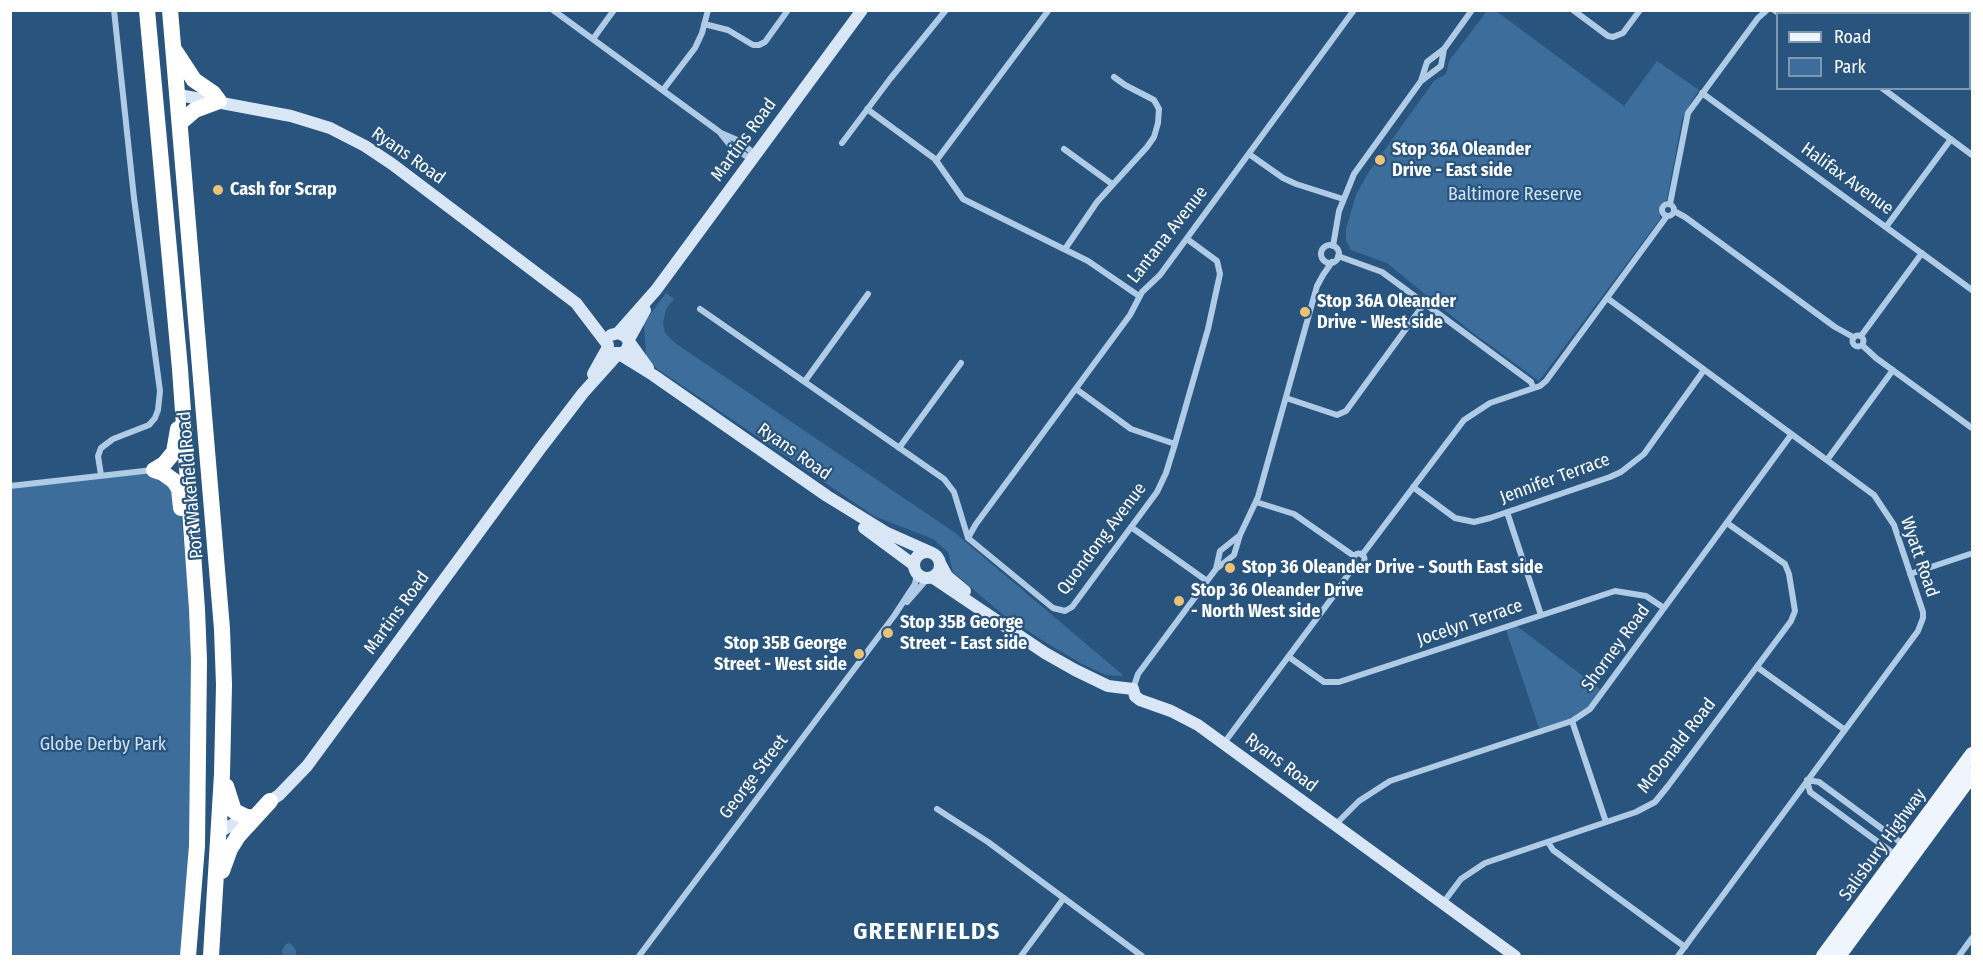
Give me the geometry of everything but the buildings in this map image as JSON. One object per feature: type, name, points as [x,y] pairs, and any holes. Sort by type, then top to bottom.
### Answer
[{"type":"highway","name":"Port Wakefield Road","points":[[147,10],[182,387],[197,609],[197,846],[188,957]]},
{"type":"highway","name":"Port Wakefield Road","points":[[170,10],[179,95],[222,629],[224,685],[222,774],[211,957]]},
{"type":"highway","points":[[174,50],[194,80],[213,93],[219,101],[195,110],[181,122]]},
{"type":"highway","points":[[151,60],[166,86],[179,95]]},
{"type":"highway","points":[[154,470],[164,464],[175,449],[182,387]]},
{"type":"highway","points":[[154,470],[172,478],[179,489],[188,585],[194,712],[198,733]]},
{"type":"highway","points":[[222,774],[234,812],[246,817]]},
{"type":"highway","points":[[216,885],[230,849],[238,836],[270,801]]},
{"type":"highway","points":[[196,957],[205,850],[219,832]]},
{"type":"main road","name":"Salisbury Highway","points":[[1839,957],[1972,754]]},
{"type":"main road","name":"Salisbury Highway","points":[[1823,957],[1972,775]]},
{"type":"street","name":"Port Wakefield Road","points":[[101,476],[98,456],[101,448],[113,439],[149,425],[158,410],[160,391],[134,198],[114,10]]},
{"type":"street","points":[[553,10],[721,133],[735,139],[750,150],[754,157]]},
{"type":"street","points":[[593,39],[614,10]]},
{"type":"street","points":[[663,90],[695,48],[708,10]]},
{"type":"street","points":[[704,24],[728,30],[753,45],[759,45],[765,42],[788,10]]},
{"type":"street","name":"Martins Road","points":[[617,333],[656,290],[862,10]]},
{"type":"street","name":"Lantana Avenue","points":[[968,538],[1130,315],[1139,296],[1160,276],[1354,10]]},
{"type":"street","points":[[1421,81],[1426,62],[1444,49],[1473,10]]},
{"type":"street","points":[[1573,10],[1613,37],[1623,33],[1640,10]]},
{"type":"street","points":[[1674,212],[1670,204],[1688,113],[1758,18],[1767,10]]},
{"type":"street","points":[[936,161],[1048,11]]},
{"type":"street","points":[[842,143],[944,12]]},
{"type":"street","points":[[1333,246],[1335,227],[1343,199],[1354,174],[1421,81],[1441,66],[1444,49]]},
{"type":"street","points":[[1065,249],[1096,202],[1154,137],[1159,115],[1154,100],[1125,85],[1114,76]]},
{"type":"street","points":[[1885,90],[1972,155]]},
{"type":"street","name":"Halifax Avenue","points":[[1702,93],[1972,290]]},
{"type":"street","name":"Ryans Road","points":[[179,95],[291,116],[330,128],[365,146],[576,303],[613,350],[653,375],[826,496],[887,533],[936,558],[947,576],[1012,630]]},
{"type":"street","points":[[867,109],[936,161],[963,199],[1088,261],[1139,296]]},
{"type":"street","points":[[1886,227],[1951,139]]},
{"type":"street","points":[[1064,148],[1112,184]]},
{"type":"street","points":[[1249,154],[1289,181],[1343,199]]},
{"type":"street","points":[[1667,216],[1663,213],[1663,208],[1665,204],[1670,204]]},
{"type":"street","points":[[1362,555],[1464,420],[1490,403],[1546,381],[1667,216],[1674,212]]},
{"type":"street","points":[[1674,212],[1685,217],[1835,327],[1853,337],[1861,336],[1922,253]]},
{"type":"street","name":"Quondong Avenue","points":[[968,538],[1053,608],[1061,611],[1072,607],[1162,482],[1175,444],[1208,328],[1220,274],[1217,261],[1187,239]]},
{"type":"street","points":[[1133,689],[1138,674],[1216,569],[1234,555],[1240,535],[1256,502],[1317,286],[1338,256],[1338,250],[1333,246],[1326,246],[1322,250],[1323,275]]},
{"type":"street","points":[[1338,256],[1382,272],[1531,382],[1533,387]]},
{"type":"street","points":[[1324,260],[1332,262]]},
{"type":"street","name":"Martins Road","points":[[628,342],[656,290]]},
{"type":"street","points":[[805,381],[868,294]]},
{"type":"street","name":"Wyatt Road","points":[[1608,298],[1877,498],[1894,525],[1923,612],[1921,624],[1678,957]]},
{"type":"street","points":[[1286,398],[1337,415],[1346,411],[1424,304]]},
{"type":"street","points":[[700,309],[944,479],[957,499],[968,538]]},
{"type":"street","name":"Ryans Road","points":[[585,313],[617,333]]},
{"type":"street","points":[[617,333],[624,334],[628,342],[626,351],[613,350],[610,336],[617,333]]},
{"type":"street","points":[[1861,336],[1864,341],[1862,345]]},
{"type":"street","points":[[1853,337],[1854,345],[1858,347],[1862,345]]},
{"type":"street","name":"Ryans Road","points":[[628,342],[653,375]]},
{"type":"street","points":[[1862,345],[1972,428]]},
{"type":"street","name":"Martins Road","points":[[219,832],[270,801],[307,766],[613,350]]},
{"type":"street","points":[[899,448],[961,363]]},
{"type":"street","name":"Jennifer Terrace","points":[[1413,488],[1451,516],[1459,520],[1477,521],[1621,472],[1644,454],[1704,370]]},
{"type":"street","points":[[1827,460],[1893,370]]},
{"type":"street","points":[[1076,388],[1131,429],[1175,444]]},
{"type":"street","name":"Shorney Road","points":[[1335,825],[1359,801],[1390,780],[1572,721],[1590,709],[1791,435]]},
{"type":"street","points":[[10,486],[154,470]]},
{"type":"street","name":"Ryans Road","points":[[826,496],[923,574],[1046,653],[1108,686],[1133,689],[1137,699],[1184,717],[1224,743],[1515,957]]},
{"type":"street","points":[[1256,502],[1294,514],[1354,556]]},
{"type":"street","points":[[1507,512],[1541,615]]},
{"type":"street","name":"McDonald Road","points":[[1442,903],[1461,879],[1485,863],[1648,807],[1661,796],[1793,616],[1794,604],[1789,573],[1781,560],[1727,523]]},
{"type":"street","points":[[1131,526],[1207,581]]},
{"type":"street","points":[[1216,569],[1220,551],[1240,535]]},
{"type":"street","points":[[1354,556],[1359,553],[1362,555]]},
{"type":"street","points":[[920,554],[936,558],[939,571],[923,574],[915,561],[920,554]]},
{"type":"street","points":[[1910,573],[1970,554]]},
{"type":"street","points":[[1224,743],[1355,564],[1363,563],[1362,555]]},
{"type":"street","points":[[1354,556],[1355,564]]},
{"type":"street","name":"George Street","points":[[639,957],[923,574]]},
{"type":"street","name":"George Street","points":[[894,616],[923,574]]},
{"type":"street","name":"Jocelyn Terrace","points":[[1289,657],[1324,682],[1339,682],[1615,591],[1646,596],[1664,608]]},
{"type":"street","points":[[1757,667],[1845,730]]},
{"type":"street","points":[[1572,721],[1606,822]]},
{"type":"street","points":[[1807,780],[1819,782],[1906,855],[1810,792],[1807,780]]},
{"type":"street","points":[[937,809],[988,842],[1142,957]]},
{"type":"street","points":[[1548,842],[1553,850],[1685,947]]},
{"type":"street","points":[[1021,957],[1064,898]]},
{"type":"street","points":[[1959,957],[1972,938]]},
{"type":"green space","name":"Baltimore Reserve","points":[[1487,11],[1496,11],[1624,106],[1657,61],[1699,90],[1682,120],[1667,199],[1660,208],[1660,219],[1539,381],[1469,330],[1387,263],[1351,250],[1346,240],[1346,229],[1356,195],[1368,173],[1434,81],[1446,74],[1449,61]]},
{"type":"green space","points":[[666,293],[674,299],[666,309],[663,323],[665,333],[675,343],[954,532],[1124,676],[1106,675],[1082,664],[1002,614],[953,572],[948,552],[933,539],[874,516],[656,368],[646,357],[644,323]]},
{"type":"green space","name":"Globe Derby Park","points":[[159,471],[180,502],[188,585],[194,712],[188,956],[11,956],[10,486]]},
{"type":"green space","points":[[1514,624],[1604,692],[1590,709],[1572,721],[1540,731],[1505,627]]},
{"type":"green space","points":[[290,943],[296,950],[296,956],[283,956],[282,950],[286,944]]},
{"type":"place","name":"Stop 36A Oleander Drive - East side","points":[[1380,160]]},
{"type":"place","name":"Cash for Scrap","points":[[218,190]]},
{"type":"place","name":"Stop 36A Oleander Drive - West side","points":[[1305,312]]},
{"type":"place","name":"Stop 36 Oleander Drive - South East side","points":[[1230,568]]},
{"type":"place","name":"Stop 36 Oleander Drive - North West side","points":[[1179,601]]},
{"type":"place","name":"Stop 35B George Street - East side","points":[[888,633]]},
{"type":"place","name":"Stop 35B George Street - West side","points":[[859,654]]},
{"type":"district","name":"GREENFIELDS","points":[[927,932]]}]
